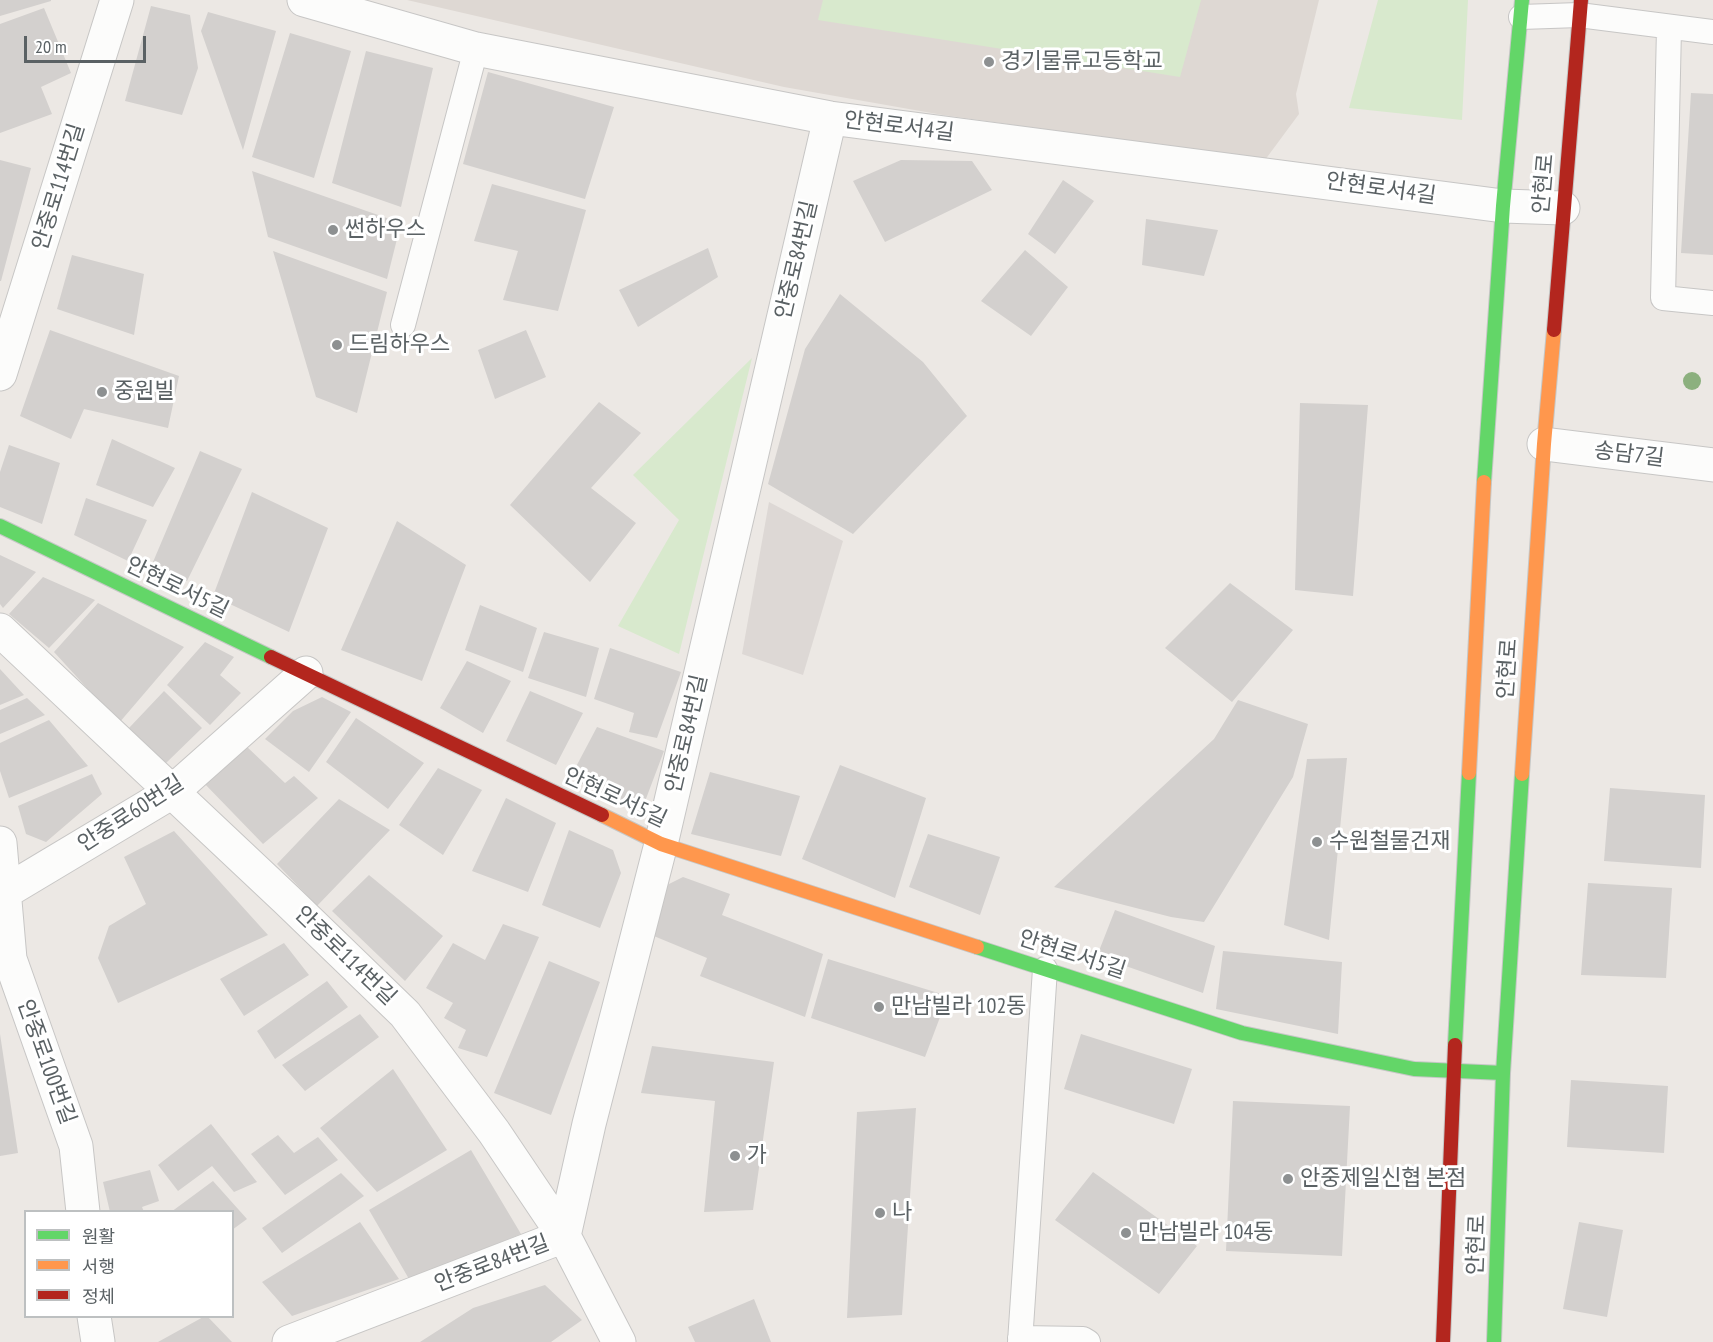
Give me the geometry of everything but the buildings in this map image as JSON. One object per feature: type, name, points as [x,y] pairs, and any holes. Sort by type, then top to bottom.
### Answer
[{"type":"main road","name":"안현로","points":[[1494,1342],[1503,1073],[1544,444],[1580,8]]},
{"type":"main road","name":"안현로","points":[[1443,1342],[1454,1072],[1488,406],[1503,206],[1522,9]]},
{"type":"main road","name":"안현로서5길","points":[[0,526],[661,844],[1242,1033],[1414,1069],[1503,1073]]},
{"type":"street","name":"안중로114번길","points":[[0,374],[117,0]]},
{"type":"street","name":"안현로서4길","points":[[304,0],[476,49],[830,118],[1503,206],[1563,208]]},
{"type":"street","name":"안중로84번길","points":[[289,1342],[564,1236],[589,1124],[661,844],[830,118]]},
{"type":"street","name":"송담7길","points":[[1544,444],[1713,465]]},
{"type":"street","name":"안중로114번길","points":[[0,630],[405,1014],[494,1132],[564,1236],[619,1342]]},
{"type":"street","name":"안중로60번길","points":[[2,894],[172,792],[306,673]]},
{"type":"street","name":"안중로100번길","points":[[0,843],[2,894],[10,960],[76,1146],[83,1210]]},
{"type":"street","points":[[94,1318],[98,1342]]},
{"type":"lane","points":[[1522,9],[1580,8],[1669,28],[1713,32]]},
{"type":"lane","points":[[1669,28],[1663,298],[1713,303]]},
{"type":"lane","points":[[403,325],[476,49]]},
{"type":"lane","points":[[1045,969],[1020,1340],[1083,1339],[1088,1342]]},
{"type":"shaded area","name":"경기물류고등학교","points":[[407,0],[1319,0],[1296,94],[1299,114],[1265,160],[943,115],[784,87]]},
{"type":"shaded area","points":[[769,502],[843,541],[803,675],[742,654]]},
{"type":"green space","points":[[823,0],[1201,0],[1180,77],[818,20]]},
{"type":"green space","points":[[1378,0],[1468,0],[1462,120],[1349,108]]},
{"type":"green space","points":[[752,358],[679,654],[618,626],[679,520],[633,475]]},
{"type":"traffic: fast","points":[[1484,482],[1503,206],[1522,0]]},
{"type":"traffic: fast","points":[[0,526],[271,657]]},
{"type":"traffic: fast","points":[[1455,1045],[1469,773]]},
{"type":"traffic: fast","points":[[1494,1342],[1503,1073],[1522,774]]},
{"type":"traffic: fast","points":[[977,947],[1242,1033],[1414,1069],[1503,1073]]},
{"type":"traffic: slow","points":[[1522,774],[1554,330]]},
{"type":"traffic: slow","points":[[1469,773],[1484,482]]},
{"type":"traffic: slow","points":[[602,815],[661,844],[977,947]]},
{"type":"traffic: jam","points":[[1554,330],[1581,0]]},
{"type":"traffic: jam","points":[[271,657],[602,815]]},
{"type":"traffic: jam","points":[[1443,1342],[1455,1045]]},
{"type":"place","name":"경기물류고등학교","points":[[989,62]]},
{"type":"place","name":"썬하우스","points":[[333,230]]},
{"type":"place","name":"드림하우스","points":[[337,345]]},
{"type":"place","name":"중원빌","points":[[102,392]]},
{"type":"place","name":"수원철물건재","points":[[1317,842]]},
{"type":"place","name":"만남빌라 102동","points":[[879,1007]]},
{"type":"place","name":"가","points":[[735,1156]]},
{"type":"place","name":"안중제일신협 본점","points":[[1288,1179]]},
{"type":"place","name":"나","points":[[880,1213]]},
{"type":"place","name":"만남빌라 104동","points":[[1126,1233]]}]
